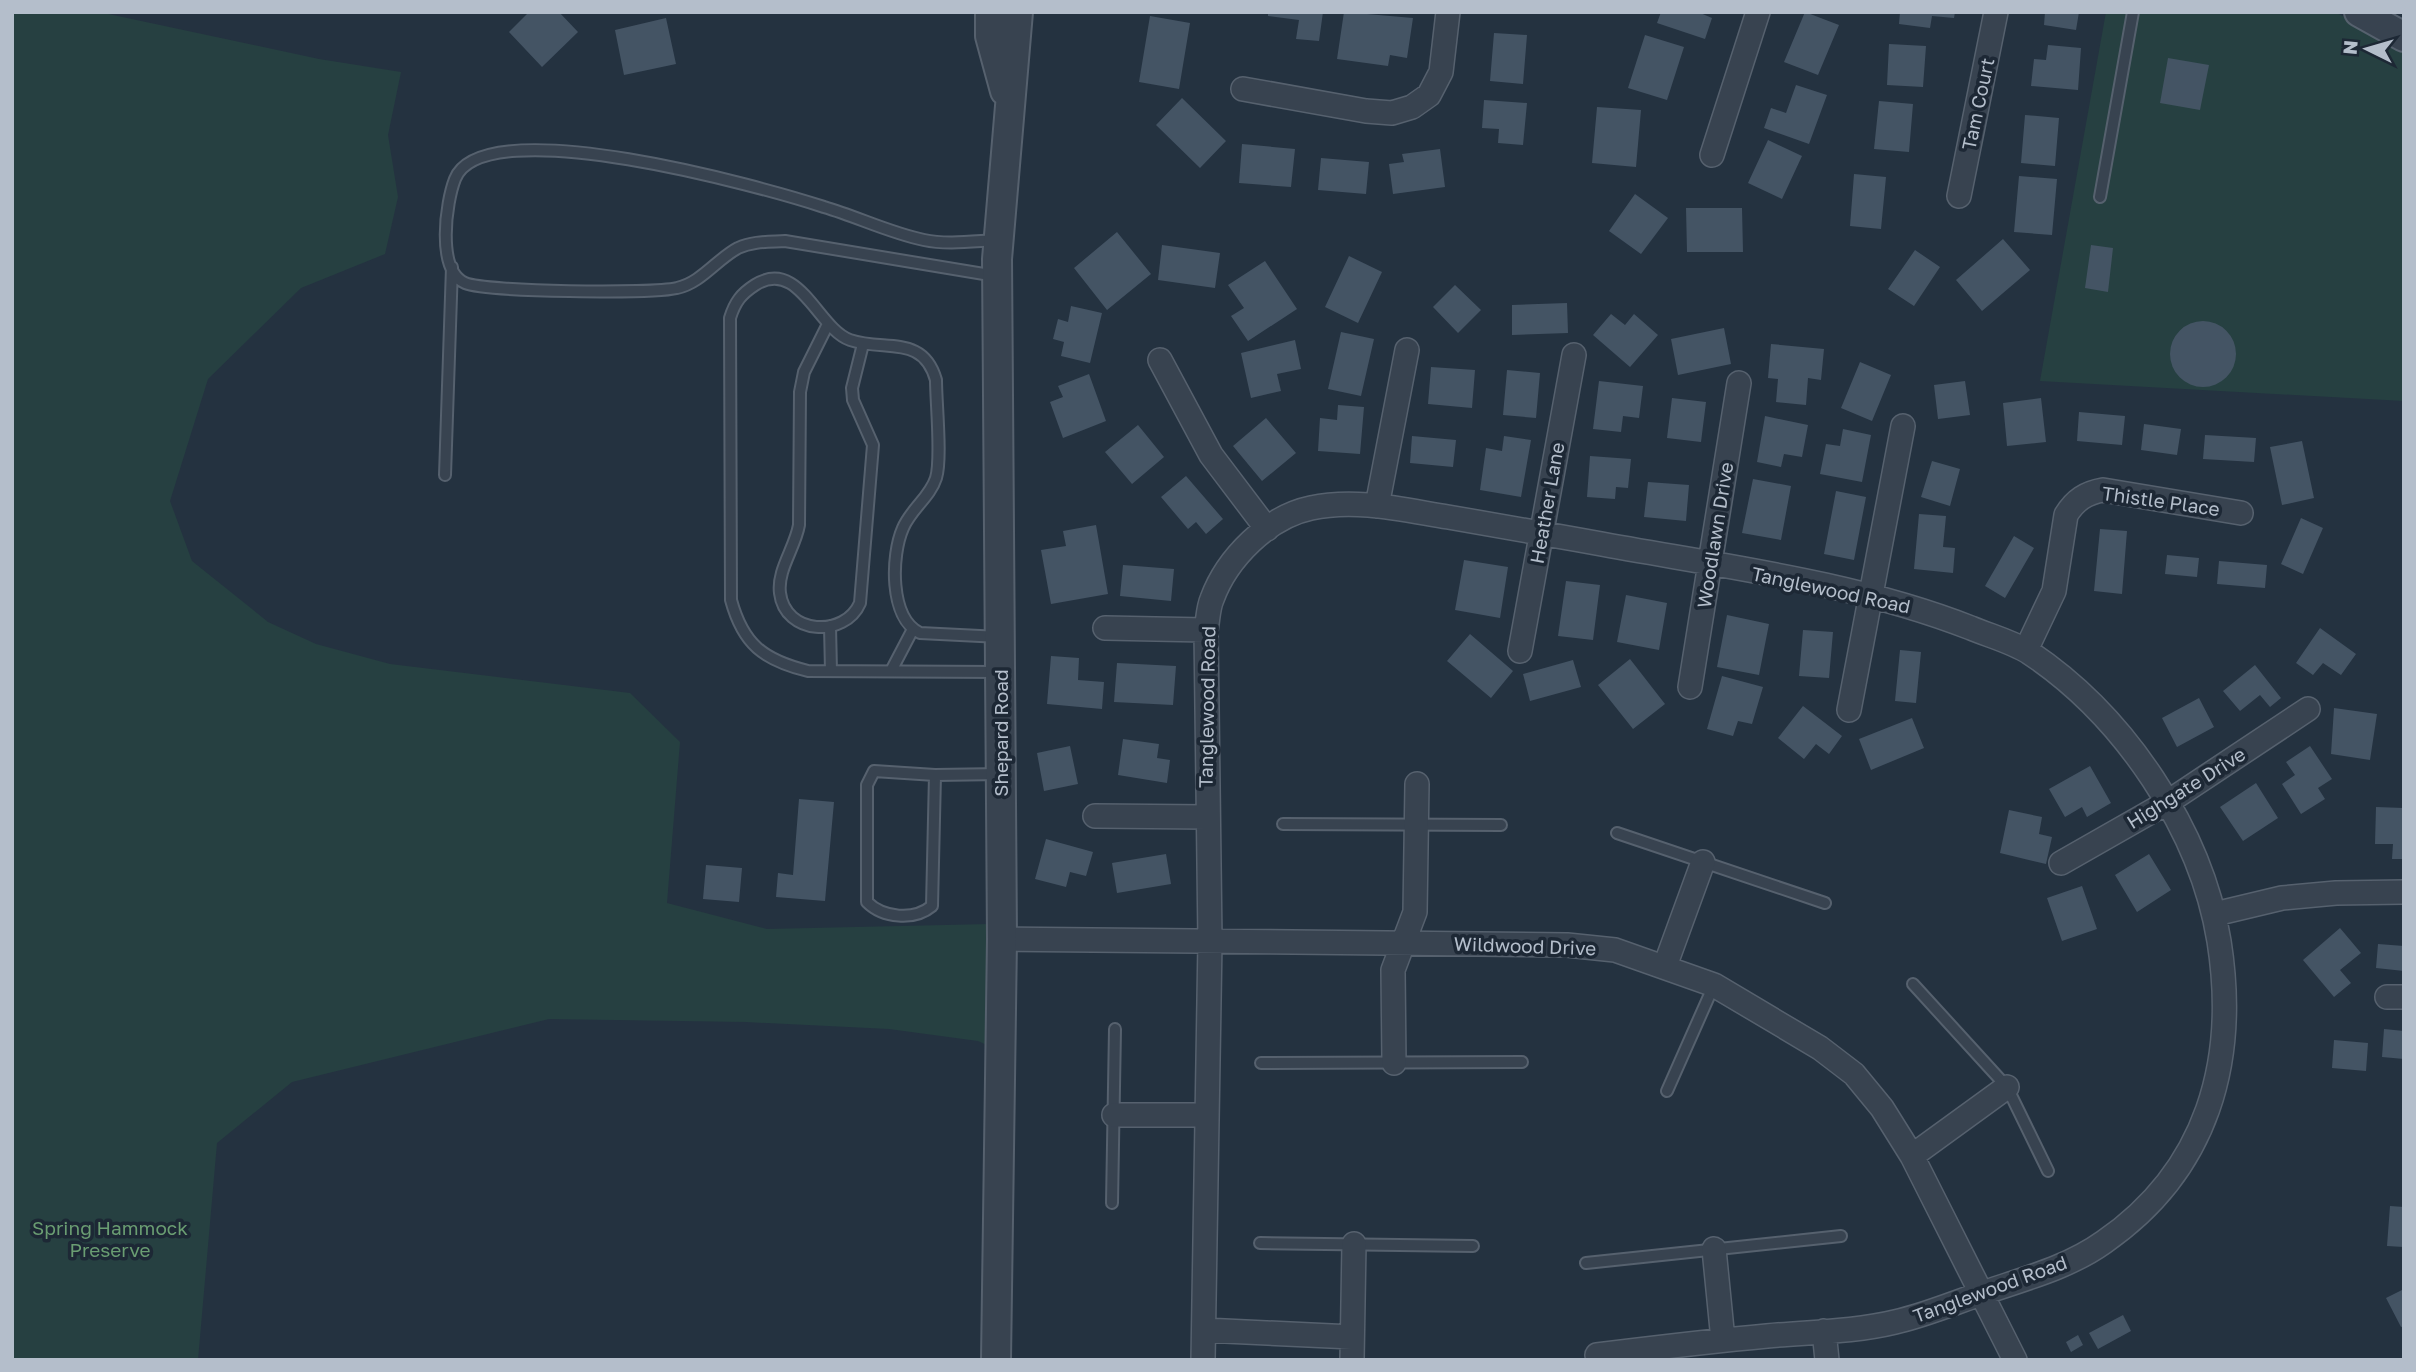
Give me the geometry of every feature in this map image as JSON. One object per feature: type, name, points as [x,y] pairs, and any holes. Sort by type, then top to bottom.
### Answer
[{"type":"street","name":"Shepard Road","points":[[990,12],[990,36],[1010,108]]},
{"type":"street","name":"Shepard Road","points":[[996,1360],[1002,939],[997,276],[1018,12]]},
{"type":"street","points":[[1243,89],[1366,111],[1392,113],[1412,107],[1429,95],[1441,72],[1448,12]]},
{"type":"street","points":[[1712,155],[1758,12]]},
{"type":"street","name":"Tam Court","points":[[1959,195],[1996,12]]},
{"type":"street","points":[[2359,12],[2404,37]]},
{"type":"street","points":[[2387,12],[2404,22]]},
{"type":"street","points":[[1377,506],[1406,351]]},
{"type":"street","name":"Heather Lane","points":[[1520,651],[1574,355]]},
{"type":"street","points":[[1160,360],[1211,456],[1266,529]]},
{"type":"street","name":"Woodlawn Drive","points":[[1690,687],[1740,383]]},
{"type":"street","points":[[1849,710],[1903,426]]},
{"type":"street","name":"Thistle Place","points":[[2026,650],[2054,591],[2066,514],[2072,505],[2088,493],[2103,490],[2241,513]]},
{"type":"street","name":"Tanglewood Road","points":[[1203,1360],[1210,941],[1206,630],[1211,600],[1241,550],[1266,529],[1305,509],[1337,504],[1377,506],[1541,533],[1870,596],[1936,614],[2026,650],[2062,678],[2132,751],[2168,802],[2197,859],[2214,914],[2226,986],[2225,1039],[2214,1095],[2191,1151],[2148,1204],[2105,1242],[2058,1268],[1892,1323],[1723,1340],[1597,1357]]},
{"type":"street","points":[[1105,628],[1206,630]]},
{"type":"street","name":"Highgate Drive","points":[[2061,863],[2168,802],[2308,709]]},
{"type":"street","points":[[1394,1063],[1393,970],[1415,912],[1417,784]]},
{"type":"street","points":[[1096,816],[1207,817]]},
{"type":"street","points":[[1665,966],[1703,862]]},
{"type":"street","points":[[2214,914],[2282,898],[2336,893],[2404,892]]},
{"type":"street","name":"Wildwood Drive","points":[[1002,939],[1405,942],[1591,947],[1615,950],[1714,985],[1820,1048],[1854,1074],[1882,1108],[1912,1156],[2015,1360]]},
{"type":"street","points":[[1912,1156],[2007,1087]]},
{"type":"street","points":[[1114,1115],[1207,1115]]},
{"type":"street","points":[[1204,1330],[1352,1348],[1354,1244]]},
{"type":"street","points":[[1714,1250],[1723,1340]]},
{"type":"street","points":[[1824,1331],[1827,1360]]},
{"type":"lane","points":[[2100,197],[2133,12]]},
{"type":"lane","points":[[446,475],[452,266],[446,242],[448,199],[458,172],[474,158],[509,149],[582,151],[693,173],[822,206],[898,234],[929,241],[998,240]]},
{"type":"lane","points":[[452,266],[465,283],[498,289],[664,290],[693,281],[739,248],[785,241],[997,276]]},
{"type":"lane","points":[[1000,637],[920,633],[913,629],[896,594],[894,582],[903,527],[937,476],[936,380],[931,365],[921,354],[904,347],[863,344],[847,339],[828,324],[814,304],[795,286],[775,280],[760,282],[744,292],[735,303],[730,318],[731,586],[738,626],[761,653],[787,666],[808,671],[1000,672]]},
{"type":"lane","points":[[828,324],[804,372],[800,392],[799,526],[795,546],[779,585],[782,602],[797,621],[809,626],[830,626],[855,615],[860,603],[873,445],[853,400],[852,388],[863,344]]},
{"type":"lane","points":[[830,626],[831,671]]},
{"type":"lane","points":[[891,671],[913,629]]},
{"type":"lane","points":[[934,775],[932,906],[924,913],[886,915],[867,902],[867,785],[874,771],[934,775],[1001,774]]},
{"type":"lane","points":[[1283,824],[1501,825]]},
{"type":"lane","points":[[1618,833],[1825,903]]},
{"type":"lane","points":[[1913,984],[2007,1087],[2048,1171]]},
{"type":"lane","points":[[1667,1091],[1714,985]]},
{"type":"lane","points":[[1112,1203],[1115,1030]]},
{"type":"lane","points":[[1261,1063],[1522,1062]]},
{"type":"lane","points":[[1586,1263],[1841,1236]]},
{"type":"lane","points":[[1260,1243],[1473,1246]]},
{"type":"green space","name":"Spring Hammock Preserve","points":[[12,12],[99,12],[319,59],[401,72],[388,135],[398,197],[385,254],[301,288],[208,379],[170,501],[192,561],[268,622],[316,644],[390,664],[630,693],[680,742],[667,903],[767,929],[990,924],[989,1046],[978,1041],[889,1029],[746,1022],[549,1019],[292,1082],[217,1143],[198,1360],[12,1360]]},
{"type":"green space","points":[[2106,12],[2335,12],[2404,49],[2404,401],[2040,381]]},
{"type":"building","points":[[529,12],[559,12],[578,32],[542,67],[509,32]]},
{"type":"building","points":[[1268,12],[1323,12],[1319,41],[1296,39],[1299,20],[1268,16]]},
{"type":"building","points":[[1344,12],[1413,18],[1407,58],[1390,55],[1388,66],[1337,59]]},
{"type":"building","points":[[1661,12],[1698,12],[1712,18],[1705,39],[1657,23]]},
{"type":"building","points":[[1805,12],[1839,25],[1818,75],[1784,62]]},
{"type":"building","points":[[1900,12],[1955,12],[1954,18],[1932,16],[1930,28],[1899,24]]},
{"type":"building","points":[[2045,12],[2079,12],[2076,30],[2044,25]]},
{"type":"building","points":[[1150,16],[1190,23],[1179,89],[1139,82]]},
{"type":"building","points":[[666,18],[676,64],[624,75],[615,30]]},
{"type":"building","points":[[1494,33],[1527,35],[1523,84],[1490,81]]},
{"type":"building","points":[[1645,35],[1684,47],[1667,100],[1628,88]]},
{"type":"building","points":[[1889,44],[1926,46],[1923,87],[1887,85]]},
{"type":"building","points":[[2048,45],[2081,48],[2078,90],[2031,86],[2034,59],[2046,60]]},
{"type":"building","points":[[2168,58],[2209,65],[2200,110],[2160,103]]},
{"type":"building","points":[[1796,85],[1827,95],[1809,144],[1764,128],[1771,108],[1786,113]]},
{"type":"building","points":[[1182,98],[1226,141],[1200,168],[1156,125]]},
{"type":"building","points":[[1484,100],[1527,103],[1523,145],[1498,143],[1499,129],[1482,128]]},
{"type":"building","points":[[1879,101],[1913,104],[1909,152],[1874,149]]},
{"type":"building","points":[[1597,107],[1641,110],[1636,167],[1592,163]]},
{"type":"building","points":[[2025,115],[2059,118],[2055,166],[2021,163]]},
{"type":"building","points":[[1768,140],[1802,156],[1782,199],[1748,183]]},
{"type":"building","points":[[1242,144],[1295,149],[1291,187],[1239,183]]},
{"type":"building","points":[[1440,149],[1445,187],[1393,194],[1389,164],[1404,162],[1402,154]]},
{"type":"building","points":[[1321,158],[1369,162],[1366,194],[1318,190]]},
{"type":"building","points":[[1854,174],[1886,177],[1881,229],[1850,226]]},
{"type":"building","points":[[2019,176],[2057,179],[2052,235],[2014,232]]},
{"type":"building","points":[[1635,194],[1668,218],[1641,254],[1609,231]]},
{"type":"building","points":[[1686,208],[1742,208],[1743,252],[1687,252]]},
{"type":"building","points":[[1117,232],[1151,274],[1107,310],[1074,268]]},
{"type":"building","points":[[2003,239],[2030,270],[1982,311],[1956,280]]},
{"type":"building","points":[[1162,245],[1220,253],[1215,288],[1158,280]]},
{"type":"building","points":[[2091,245],[2113,248],[2108,292],[2085,288]]},
{"type":"building","points":[[1915,250],[1940,267],[1914,306],[1888,289]]},
{"type":"building","points":[[1349,256],[1382,272],[1358,323],[1325,307]]},
{"type":"building","points":[[1265,261],[1297,309],[1248,341],[1231,316],[1244,308],[1228,285]]},
{"type":"building","points":[[1455,285],[1481,310],[1458,333],[1433,307]]},
{"type":"building","points":[[1567,303],[1568,333],[1512,335],[1512,305]]},
{"type":"building","points":[[1071,306],[1102,313],[1090,363],[1061,356],[1064,342],[1053,339],[1058,319],[1068,322]]},
{"type":"building","points":[[1611,314],[1625,325],[1634,314],[1658,335],[1630,367],[1593,335]]},
{"type":"building","points":[[2203,321],[2216,324],[2226,331],[2233,341],[2236,354],[2233,367],[2226,377],[2216,384],[2203,387],[2190,384],[2180,377],[2173,367],[2170,354],[2173,341],[2180,331],[2190,324]]},
{"type":"building","points":[[1724,328],[1731,364],[1678,375],[1671,339]]},
{"type":"building","points":[[1341,332],[1374,339],[1361,396],[1328,389]]},
{"type":"building","points":[[1295,340],[1301,369],[1277,374],[1281,391],[1251,398],[1241,353]]},
{"type":"building","points":[[1771,344],[1824,349],[1821,380],[1808,378],[1806,405],[1776,402],[1778,379],[1768,378]]},
{"type":"building","points":[[1860,362],[1891,375],[1872,421],[1841,408]]},
{"type":"building","points":[[1431,367],[1475,370],[1472,408],[1428,404]]},
{"type":"building","points":[[1507,370],[1540,373],[1536,418],[1503,415]]},
{"type":"building","points":[[1089,374],[1106,421],[1063,438],[1050,402],[1063,397],[1058,386]]},
{"type":"building","points":[[1599,381],[1643,386],[1639,418],[1623,416],[1621,432],[1593,429]]},
{"type":"building","points":[[1965,381],[1970,415],[1938,419],[1934,385]]},
{"type":"building","points":[[1672,398],[1706,402],[1701,442],[1667,438]]},
{"type":"building","points":[[2041,398],[2046,442],[2007,446],[2003,403]]},
{"type":"building","points":[[1338,405],[1364,407],[1360,454],[1318,451],[1320,418],[1337,420]]},
{"type":"building","points":[[2079,412],[2125,416],[2122,445],[2077,441]]},
{"type":"building","points":[[1765,416],[1808,425],[1802,457],[1784,454],[1781,467],[1757,462]]},
{"type":"building","points":[[1266,418],[1296,453],[1262,481],[1233,446]]},
{"type":"building","points":[[2144,424],[2181,429],[2177,455],[2141,450]]},
{"type":"building","points":[[1138,425],[1164,457],[1132,484],[1105,452]]},
{"type":"building","points":[[1843,429],[1871,435],[1862,482],[1820,474],[1826,444],[1840,446]]},
{"type":"building","points":[[2205,435],[2256,438],[2254,462],[2203,459]]},
{"type":"building","points":[[1412,436],[1456,440],[1453,467],[1410,463]]},
{"type":"building","points":[[1504,436],[1531,440],[1521,497],[1480,490],[1486,448],[1502,451]]},
{"type":"building","points":[[2302,441],[2314,498],[2282,505],[2270,447]]},
{"type":"building","points":[[1590,456],[1631,459],[1628,488],[1616,487],[1615,499],[1587,497]]},
{"type":"building","points":[[1932,461],[1960,469],[1950,506],[1921,497]]},
{"type":"building","points":[[1186,476],[1223,519],[1206,534],[1196,522],[1188,529],[1161,497]]},
{"type":"building","points":[[1753,479],[1791,486],[1781,540],[1742,533]]},
{"type":"building","points":[[1648,482],[1689,485],[1686,521],[1644,517]]},
{"type":"building","points":[[1836,491],[1866,497],[1854,560],[1824,554]]},
{"type":"building","points":[[1919,514],[1946,516],[1943,547],[1955,548],[1953,573],[1914,569]]},
{"type":"building","points":[[2301,518],[2323,528],[2303,574],[2281,564]]},
{"type":"building","points":[[1096,525],[1108,594],[1051,604],[1041,550],[1066,546],[1063,531]]},
{"type":"building","points":[[2100,529],[2127,531],[2122,594],[2094,591]]},
{"type":"building","points":[[2014,536],[2034,548],[2005,598],[1985,586]]},
{"type":"building","points":[[2167,555],[2199,558],[2197,577],[2165,574]]},
{"type":"building","points":[[1464,560],[1508,567],[1500,618],[1455,610]]},
{"type":"building","points":[[2219,561],[2267,565],[2265,588],[2217,584]]},
{"type":"building","points":[[1123,565],[1174,569],[1171,601],[1120,596]]},
{"type":"building","points":[[1566,581],[1600,585],[1593,640],[1558,636]]},
{"type":"building","points":[[1626,595],[1667,603],[1659,650],[1617,642]]},
{"type":"building","points":[[1727,615],[1769,624],[1759,675],[1717,667]]},
{"type":"building","points":[[2320,628],[2356,654],[2341,675],[2323,663],[2313,675],[2296,663]]},
{"type":"building","points":[[1803,630],[1833,632],[1829,678],[1799,676]]},
{"type":"building","points":[[1470,634],[1513,671],[1491,698],[1447,661]]},
{"type":"building","points":[[1900,650],[1921,652],[1916,703],[1895,701]]},
{"type":"building","points":[[1051,656],[1079,658],[1078,680],[1104,682],[1102,709],[1047,704]]},
{"type":"building","points":[[1630,659],[1665,704],[1633,729],[1598,685]]},
{"type":"building","points":[[1573,660],[1581,687],[1530,701],[1523,674]]},
{"type":"building","points":[[1117,663],[1176,666],[1173,705],[1114,702]]},
{"type":"building","points":[[2255,665],[2281,698],[2270,707],[2260,695],[2240,711],[2223,691]]},
{"type":"building","points":[[1722,676],[1763,687],[1752,724],[1738,721],[1733,736],[1707,729]]},
{"type":"building","points":[[2199,698],[2214,727],[2177,747],[2162,718]]},
{"type":"building","points":[[1803,706],[1842,736],[1829,754],[1816,744],[1804,759],[1778,738]]},
{"type":"building","points":[[2334,708],[2377,714],[2370,760],[2331,754]]},
{"type":"building","points":[[1912,718],[1924,748],[1871,770],[1859,739]]},
{"type":"building","points":[[1123,739],[1159,744],[1157,758],[1170,760],[1167,783],[1118,775]]},
{"type":"building","points":[[1070,746],[1078,784],[1044,791],[1037,753]]},
{"type":"building","points":[[2310,746],[2332,779],[2318,788],[2325,799],[2301,814],[2282,784],[2295,775],[2286,762]]},
{"type":"building","points":[[2090,766],[2111,803],[2087,817],[2082,807],[2065,817],[2049,789]]},
{"type":"building","points":[[2256,783],[2278,818],[2243,841],[2220,807]]},
{"type":"building","points":[[799,799],[834,802],[825,901],[776,897],[778,873],[793,875]]},
{"type":"building","points":[[2376,807],[2404,808],[2404,859],[2392,859],[2393,844],[2375,844]]},
{"type":"building","points":[[2009,810],[2042,817],[2039,834],[2052,837],[2046,864],[2000,853]]},
{"type":"building","points":[[1046,839],[1093,852],[1086,876],[1070,872],[1066,887],[1035,879]]},
{"type":"building","points":[[1166,854],[1171,884],[1117,893],[1112,863]]},
{"type":"building","points":[[2149,854],[2171,890],[2137,912],[2115,875]]},
{"type":"building","points":[[706,865],[742,868],[739,902],[703,899]]},
{"type":"building","points":[[2082,886],[2097,929],[2062,941],[2047,898]]},
{"type":"building","points":[[2340,928],[2361,953],[2340,970],[2351,983],[2334,997],[2303,960]]},
{"type":"building","points":[[2378,944],[2404,946],[2404,971],[2376,968]]},
{"type":"building","points":[[2384,1029],[2404,1031],[2404,1059],[2382,1057]]},
{"type":"building","points":[[2334,1040],[2368,1043],[2366,1071],[2332,1068]]},
{"type":"building","points":[[2390,1206],[2404,1207],[2404,1247],[2387,1246]]},
{"type":"building","points":[[2404,1289],[2404,1326],[2401,1327],[2386,1298]]},
{"type":"building","points":[[2123,1315],[2131,1331],[2098,1349],[2089,1333]]},
{"type":"building","points":[[2078,1335],[2083,1345],[2071,1352],[2066,1342]]}]
